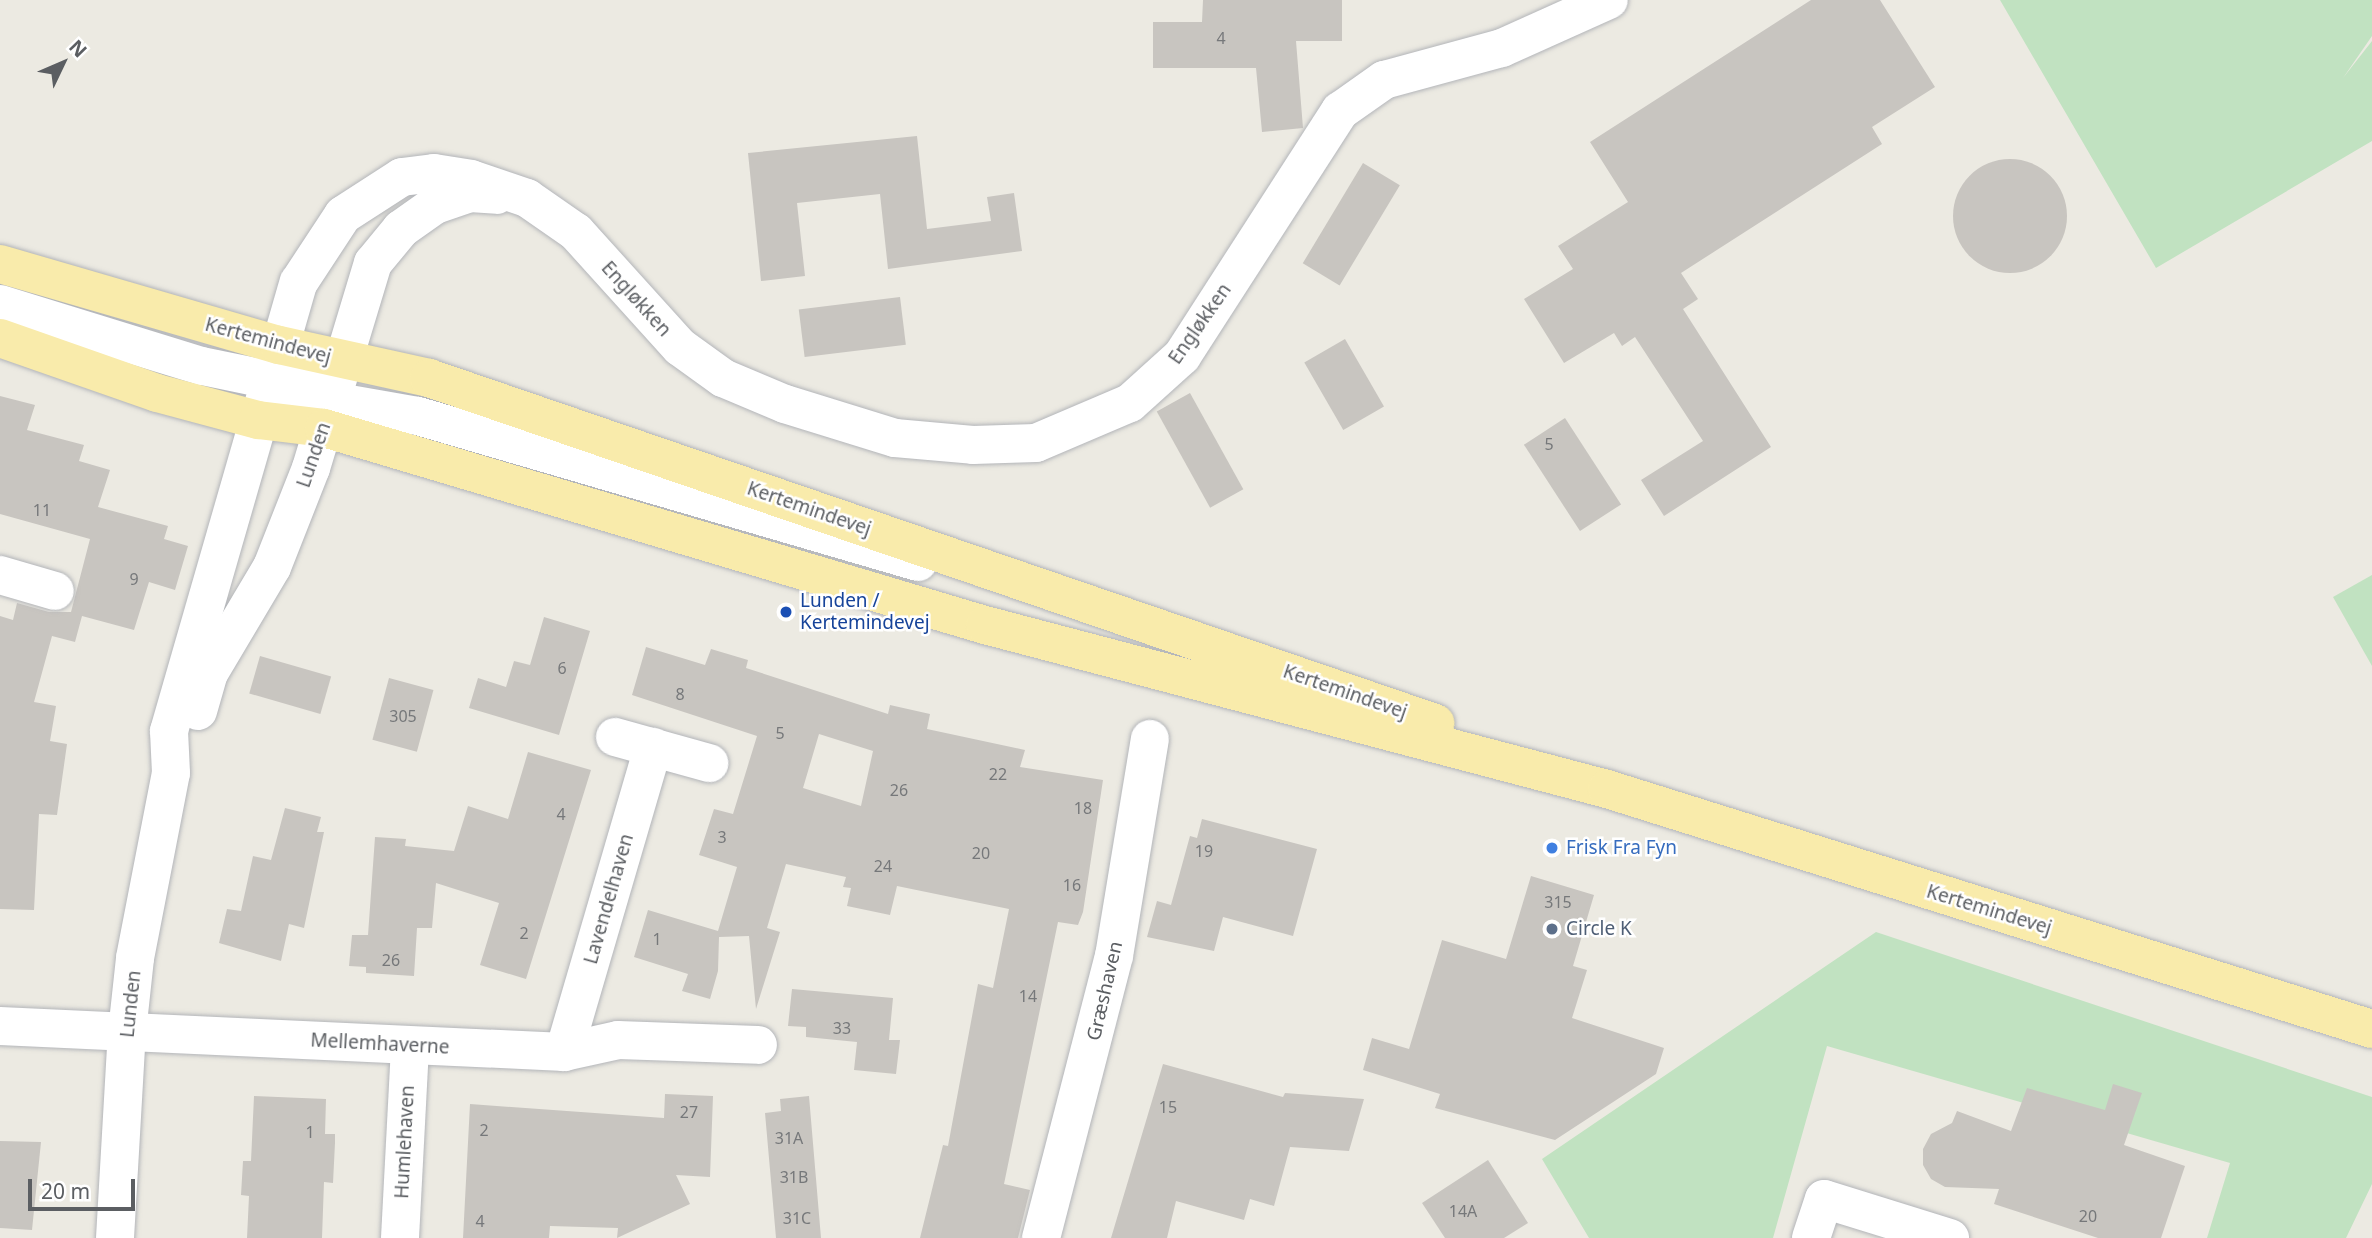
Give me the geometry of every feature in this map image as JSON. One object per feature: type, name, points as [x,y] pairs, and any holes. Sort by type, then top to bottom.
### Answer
[{"type":"main road","name":"Kertemindevej","points":[[0,264],[274,363],[343,360],[429,378],[1119,617],[1398,709],[1607,789]]},
{"type":"main road","name":"Kertemindevej","points":[[0,338],[157,393],[258,420],[328,415],[985,625],[1607,789],[2372,1029]]},
{"type":"street","name":"Engløkken","points":[[274,363],[299,282],[319,246],[343,215],[371,193],[402,177],[434,173],[471,178],[527,198],[576,232],[680,347],[723,378],[785,404],[895,438],[973,446],[1036,443],[1130,403],[1182,356],[1340,111],[1384,80],[1503,48],[1609,0]]},
{"type":"street","name":"Engløkken","points":[[343,360],[373,263],[401,229],[435,205],[470,193],[527,198]]},
{"type":"street","points":[[0,304],[202,366],[274,363]]},
{"type":"street","name":"Lunden","points":[[171,773],[191,736],[209,673],[272,567],[328,415],[343,360]]},
{"type":"street","name":"Lunden","points":[[116,1238],[127,1032],[135,958],[171,773],[169,731],[274,363]]},
{"type":"street","points":[[328,415],[418,416],[802,531],[1119,617]]},
{"type":"street","points":[[0,575],[55,590]]},
{"type":"street","points":[[615,737],[709,763]]},
{"type":"street","name":"Græshaven","points":[[1041,1238],[1114,956],[1150,739]]},
{"type":"street","name":"Lavendelhaven","points":[[564,1052],[653,747]]},
{"type":"street","name":"Mellemhaverne","points":[[0,1026],[564,1052],[618,1040],[758,1045]]},
{"type":"street","name":"Humlehaven","points":[[400,1238],[410,1046]]},
{"type":"street","points":[[1811,1238],[1824,1199],[1950,1238]]},
{"type":"green space","points":[[2000,0],[2372,0],[2372,36],[2343,78],[2372,41],[2372,141],[2156,268]]},
{"type":"green space","points":[[2372,575],[2372,666],[2333,597]]},
{"type":"green space","points":[[1876,932],[2372,1097],[2372,1184],[2346,1238],[2207,1238],[2230,1163],[1827,1046],[1773,1238],[1589,1238],[1542,1159]]},
{"type":"building","points":[[1203,0],[1342,0],[1342,41],[1296,41],[1303,128],[1262,132],[1256,68],[1153,68],[1153,22],[1202,22]]},
{"type":"building","points":[[1811,0],[1880,0],[1935,87],[1872,127],[1882,144],[1681,273],[1698,299],[1683,309],[1771,447],[1664,516],[1641,480],[1703,441],[1635,337],[1622,346],[1614,333],[1564,363],[1524,299],[1573,269],[1558,246],[1628,202],[1590,142]]},
{"type":"building","points":[[917,136],[927,229],[991,221],[987,197],[1014,193],[1022,251],[888,269],[880,194],[797,203],[805,276],[761,281],[748,153]]},
{"type":"building","points":[[2010,159],[2032,164],[2050,176],[2062,194],[2067,216],[2062,238],[2050,256],[2032,268],[2010,273],[1988,268],[1970,256],[1958,238],[1953,216],[1958,194],[1970,176],[1988,164]]},
{"type":"building","points":[[1363,163],[1400,185],[1340,285],[1303,263]]},
{"type":"building","points":[[900,297],[906,345],[805,357],[799,309]]},
{"type":"building","points":[[1345,339],[1384,407],[1343,430],[1304,362]]},
{"type":"building","points":[[1190,393],[1243,489],[1210,508],[1157,411]]},
{"type":"building","points":[[0,396],[35,405],[27,430],[84,445],[79,461],[110,470],[98,507],[168,526],[164,539],[188,546],[175,590],[149,582],[134,630],[82,616],[75,642],[52,636],[34,702],[56,706],[50,741],[67,744],[57,815],[39,814],[34,910],[0,909],[0,616],[13,620],[17,603],[49,612],[71,612],[90,539],[0,514]]},
{"type":"building","points":[[1565,418],[1621,504],[1580,531],[1524,445]]},
{"type":"building","points":[[544,617],[590,631],[559,735],[469,708],[478,678],[506,687],[514,661],[530,665]]},
{"type":"building","points":[[646,647],[705,665],[711,649],[748,660],[746,668],[888,714],[890,705],[930,714],[927,729],[1025,750],[1020,767],[1103,780],[1083,912],[1078,925],[1058,922],[1004,1184],[1030,1190],[1018,1238],[920,1238],[943,1145],[948,1146],[978,984],[993,988],[1009,909],[897,886],[890,915],[847,906],[851,888],[843,887],[846,877],[786,864],[767,928],[780,932],[756,1009],[749,936],[719,937],[718,971],[710,999],[682,991],[688,974],[634,957],[648,910],[718,931],[737,867],[699,855],[714,809],[733,814],[757,736],[632,695]],"holes":[[[819,734],[873,751],[861,806],[803,788]]]},
{"type":"building","points":[[260,656],[331,676],[320,714],[249,693]]},
{"type":"building","points":[[389,678],[433,690],[417,752],[372,740]]},
{"type":"building","points":[[528,752],[591,770],[526,979],[480,965],[499,903],[436,883],[432,928],[417,928],[414,976],[366,973],[366,967],[349,966],[352,935],[368,935],[375,837],[406,839],[405,846],[454,851],[468,806],[508,819]]},
{"type":"building","points":[[285,808],[321,817],[317,832],[324,832],[304,928],[289,924],[281,961],[219,943],[227,909],[241,911],[253,856],[271,860]]},
{"type":"building","points":[[1202,819],[1317,849],[1293,936],[1223,917],[1214,951],[1147,937],[1157,901],[1171,905],[1190,836],[1197,838]]},
{"type":"building","points":[[1531,876],[1594,895],[1573,966],[1587,970],[1572,1018],[1664,1048],[1656,1074],[1555,1140],[1435,1108],[1440,1094],[1363,1070],[1372,1038],[1409,1049],[1442,940],[1506,959]]},
{"type":"building","points":[[792,989],[893,998],[889,1040],[900,1040],[896,1074],[854,1070],[857,1042],[806,1037],[806,1027],[788,1026]]},
{"type":"building","points":[[1163,1064],[1283,1097],[1285,1093],[1364,1099],[1349,1151],[1290,1147],[1274,1206],[1250,1199],[1244,1220],[1176,1201],[1167,1238],[1111,1238]]},
{"type":"building","points":[[2113,1084],[2142,1093],[2124,1145],[2185,1166],[2161,1238],[2098,1238],[1994,1204],[1999,1189],[1945,1187],[1931,1179],[1923,1165],[1923,1149],[1931,1134],[1952,1123],[1957,1111],[2011,1131],[2027,1088],[2105,1110]]},
{"type":"building","points":[[665,1094],[713,1096],[710,1177],[676,1175],[690,1204],[617,1238],[618,1228],[550,1226],[549,1238],[463,1238],[470,1104],[664,1118]]},
{"type":"building","points":[[254,1096],[326,1099],[325,1134],[335,1134],[335,1143],[333,1183],[324,1182],[322,1238],[247,1238],[249,1196],[241,1195],[243,1161],[251,1161]]},
{"type":"building","points":[[809,1096],[821,1238],[776,1238],[765,1113],[781,1111],[780,1099]]},
{"type":"building","points":[[0,1141],[41,1142],[32,1230],[0,1228]]},
{"type":"building","points":[[1488,1160],[1528,1223],[1504,1238],[1445,1238],[1422,1203]]},
{"type":"place","name":"Lunden / Kertemindevej","points":[[786,612]]},
{"type":"place","name":"Frisk Fra Fyn","points":[[1552,848]]},
{"type":"place","name":"Circle K","points":[[1552,929]]}]
